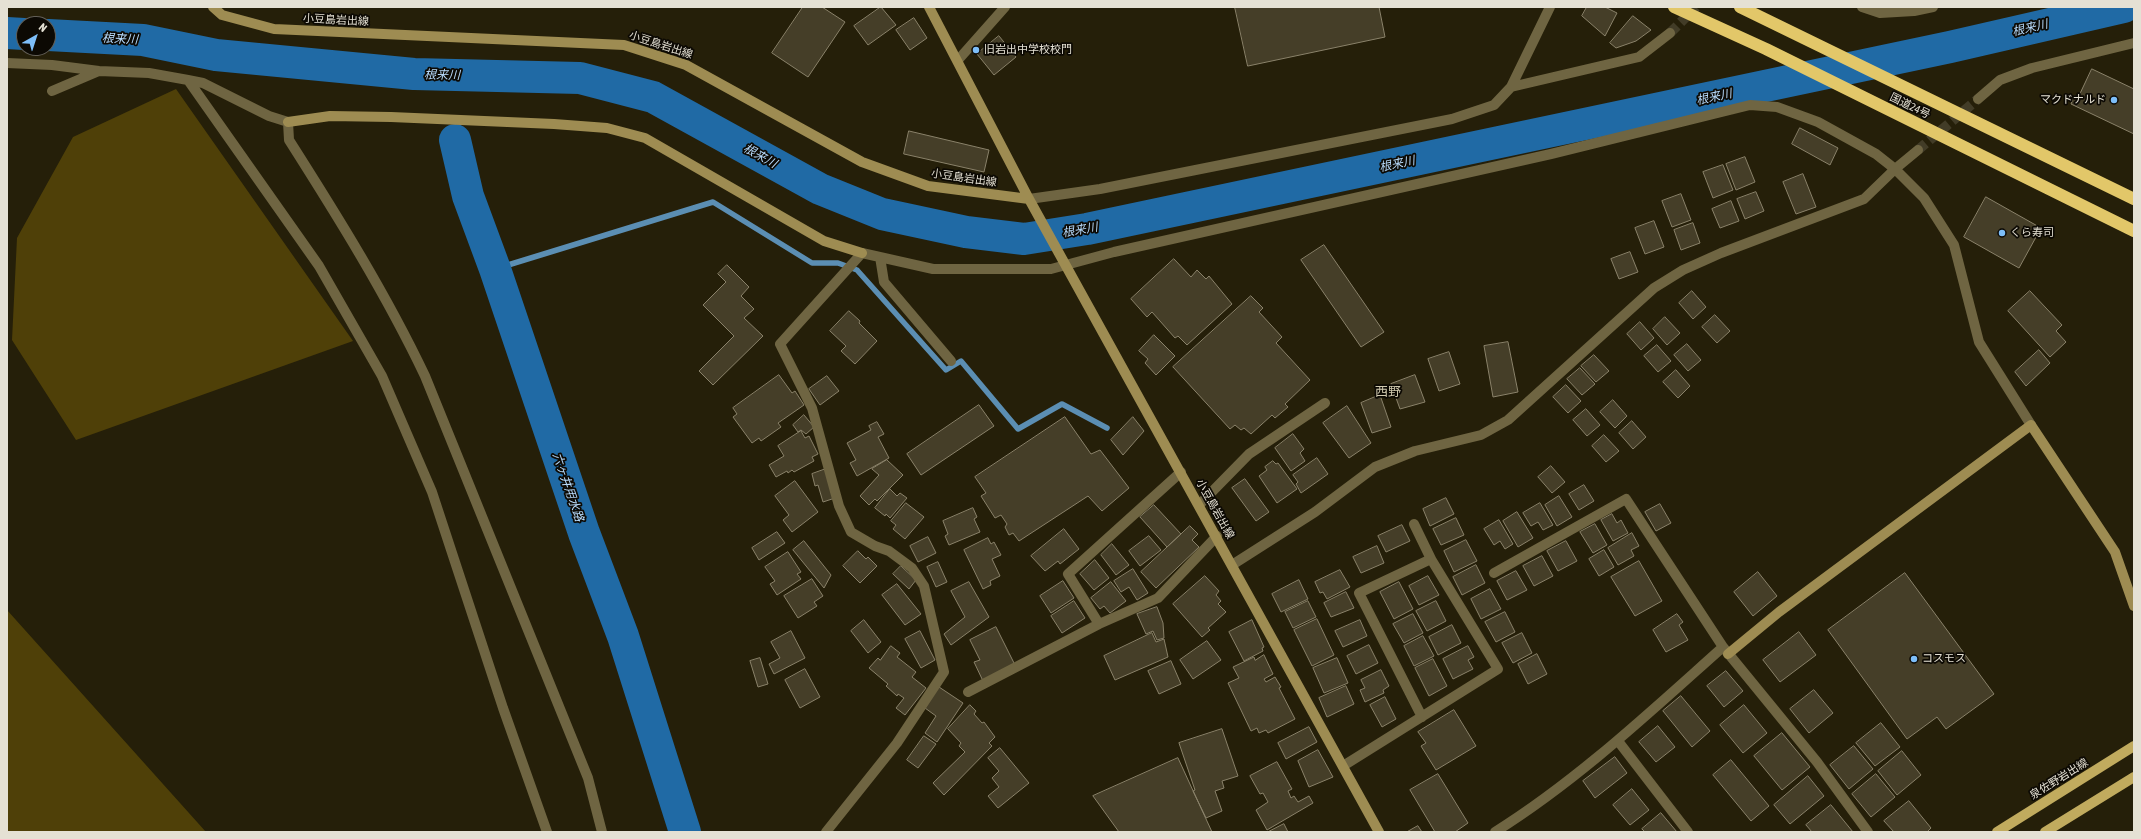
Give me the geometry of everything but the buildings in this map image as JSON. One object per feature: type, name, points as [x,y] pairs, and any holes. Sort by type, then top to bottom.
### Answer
[{"type":"highway","name":"国道24号","points":[[1674,7],[1766,49],[2134,231]]},
{"type":"highway","name":"国道24号","points":[[1740,7],[2134,200]]},
{"type":"main road","name":"小豆島岩出線","points":[[213,7],[222,15],[274,29],[624,45],[686,65],[862,162],[928,186],[1029,199]]},
{"type":"main road","name":"小豆島岩出線","points":[[929,7],[958,60],[1029,199],[1217,536],[1379,832]]},
{"type":"main road","points":[[288,122],[330,116],[391,116],[608,128],[645,138],[824,241],[862,253]]},
{"type":"main road","points":[[1726,651],[2031,425],[2115,552],[2134,606]]},
{"type":"main road","name":"泉佐野岩出線","points":[[1997,832],[2134,746]]},
{"type":"main road","points":[[2045,832],[2134,777]]},
{"type":"street","points":[[958,60],[1005,7]]},
{"type":"street","points":[[1029,199],[1100,189],[1452,119],[1494,105],[1511,87],[1550,7]]},
{"type":"street","points":[[1862,7],[1880,13],[1914,11],[1933,7]]},
{"type":"street","points":[[1511,87],[1639,57],[1670,33]]},
{"type":"street","points":[[1978,99],[2000,80],[2032,68],[2134,43]]},
{"type":"street","points":[[7,63],[52,65],[99,71],[149,73],[203,83],[269,116],[288,122],[289,140],[357,248],[398,319],[425,376],[588,778],[602,832]]},
{"type":"street","points":[[52,91],[99,71]]},
{"type":"street","points":[[188,80],[319,266],[382,376],[432,492],[503,708],[547,832]]},
{"type":"street","points":[[826,832],[897,743],[944,672],[924,586],[912,568],[889,551],[875,546],[851,532],[839,506],[812,408],[780,344],[862,253],[933,269],[1051,269],[1114,252],[1552,154],[1750,105],[1777,107],[1818,122],[1876,154],[1895,169],[1924,198],[1954,244],[1979,342],[2031,425]]},
{"type":"street","points":[[1232,565],[1315,512],[1375,467],[1415,451],[1480,435],[1508,420],[1654,288],[1683,270],[1722,253],[1864,199],[1895,169],[1918,150]]},
{"type":"street","points":[[880,257],[884,282],[951,361]]},
{"type":"street","points":[[1199,505],[1249,454],[1325,404]]},
{"type":"street","points":[[1099,624],[1068,574],[1181,472]]},
{"type":"street","points":[[1494,573],[1626,499],[1726,651],[1817,762],[1868,832]]},
{"type":"street","points":[[1343,766],[1498,669],[1431,559],[1414,524]]},
{"type":"street","points":[[968,692],[1099,624],[1158,598],[1217,536]]},
{"type":"street","points":[[1422,717],[1359,593],[1431,559]]},
{"type":"street","points":[[1495,832],[1524,814],[1618,741],[1726,651]]},
{"type":"street","points":[[1618,741],[1688,832]]},
{"type":"shaded area","points":[[176,89],[353,341],[76,440],[12,340],[17,238],[73,137]]},
{"type":"shaded area","points":[[7,610],[206,832],[7,832]]},
{"type":"waterway","name":"根来川","points":[[56,35],[143,40],[216,55],[414,74],[580,78],[653,97],[820,189],[882,214],[966,232],[1024,239],[1087,229],[1950,47],[2124,7]]},
{"type":"waterway","name":"根来川","points":[[7,33],[16,34]]},
{"type":"waterway","name":"六ヶ井用水路","points":[[455,140],[468,196],[495,269],[584,533],[623,636],[685,832]]},
{"type":"waterway","points":[[495,269],[713,202],[812,263],[838,263],[857,270],[946,370],[961,361],[1018,429],[1062,404],[1107,428]]},
{"type":"tunnel","points":[[1670,33],[1696,7]]},
{"type":"tunnel","points":[[1918,150],[1978,99]]},
{"type":"place","name":"旧岩出中学校校門","points":[[976,50]]},
{"type":"place","name":"マクドナルド","points":[[2114,100]]},
{"type":"place","name":"くら寿司","points":[[2002,233]]},
{"type":"place","name":"コスモス","points":[[1914,659]]},
{"type":"district","name":"西野","points":[[1388,392]]}]
